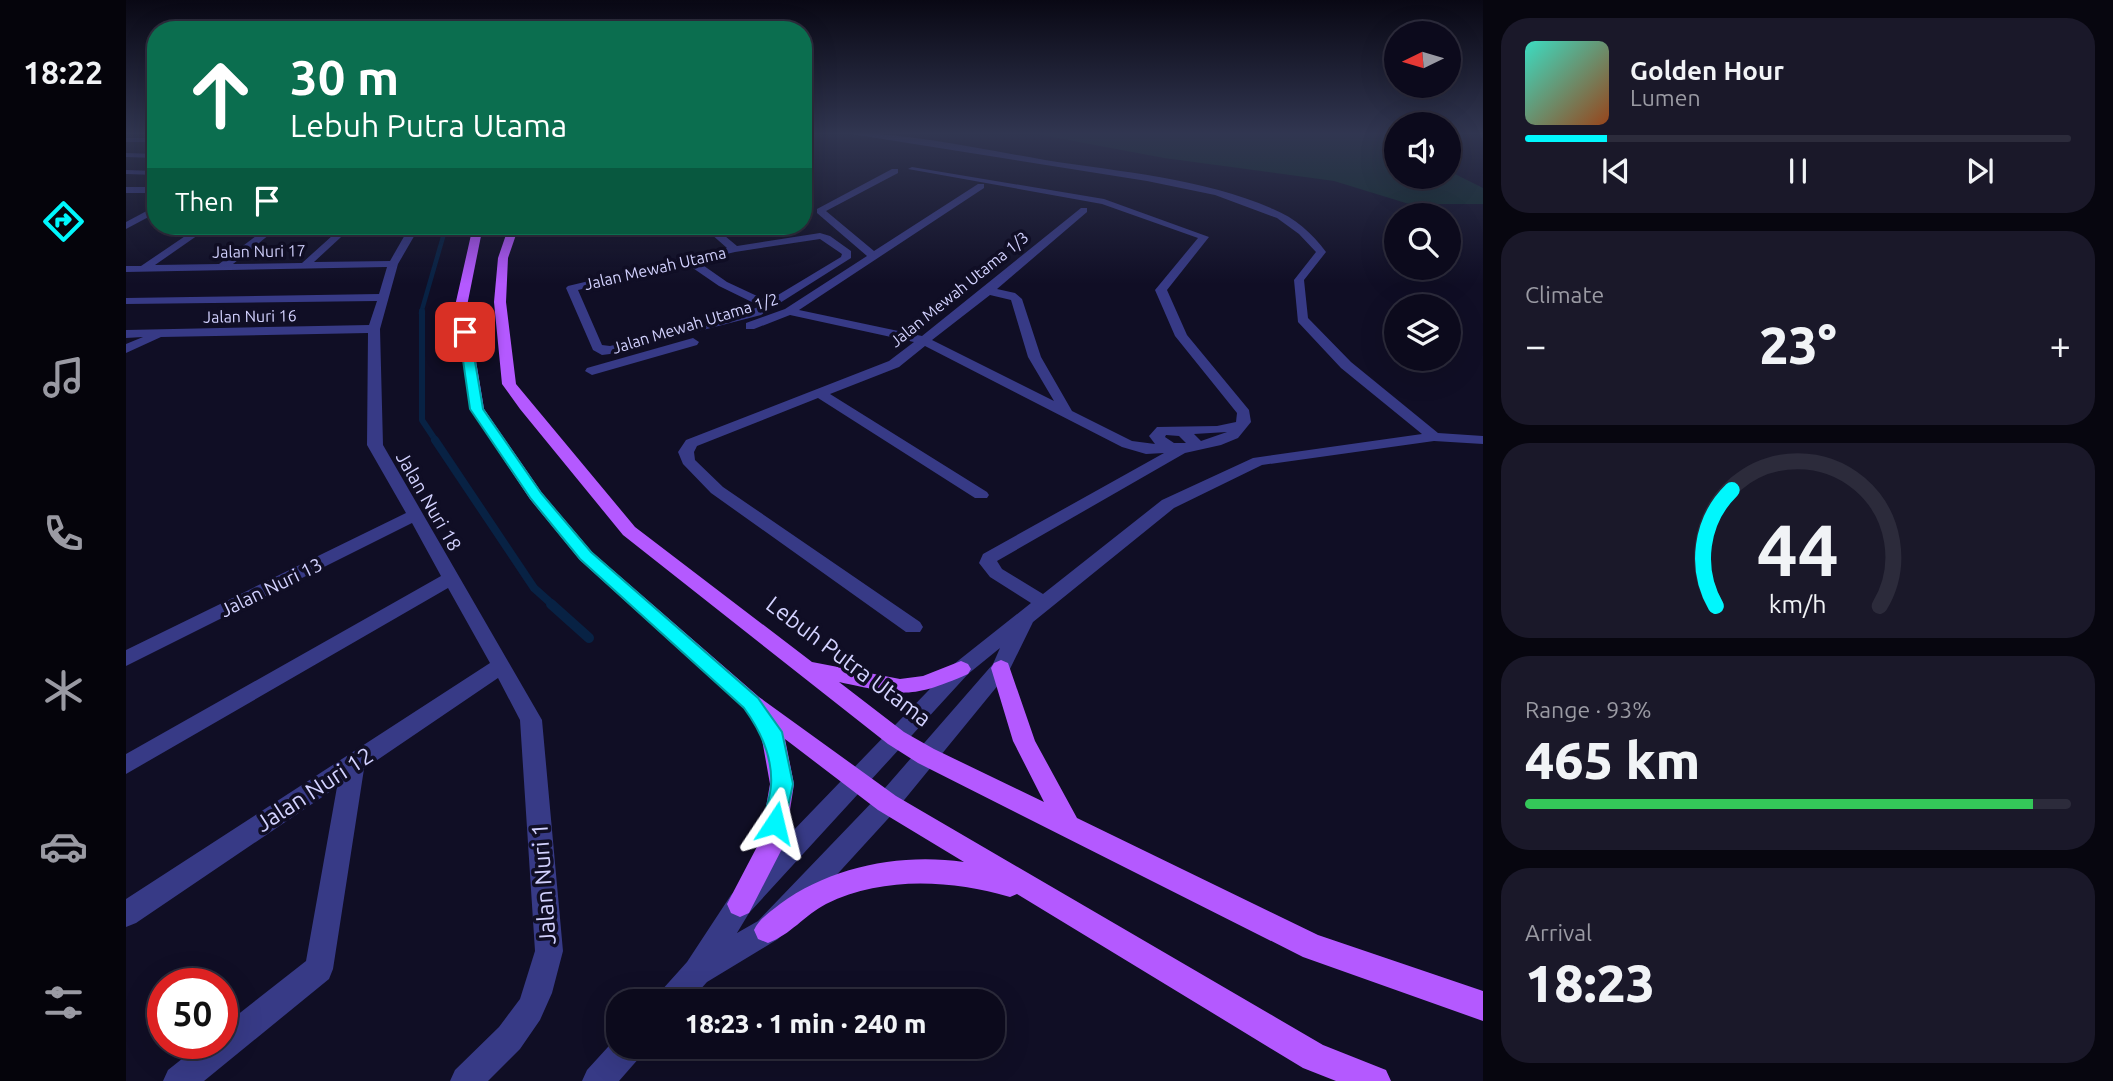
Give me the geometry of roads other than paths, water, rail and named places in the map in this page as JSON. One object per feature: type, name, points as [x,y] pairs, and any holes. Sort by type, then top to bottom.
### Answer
[{"type":"main road","points":[[476,235],[461,306],[477,409],[536,496],[586,556],[751,703],[887,803],[1314,1057],[1375,1081]]},
{"type":"main road","name":"Lebuh Putra Utama","points":[[511,235],[503,258],[500,302],[509,384],[629,531],[897,738],[926,756],[1313,947],[1483,1006]]},
{"type":"main road","points":[[805,667],[900,687],[926,684],[961,668]]},
{"type":"main road","points":[[1001,668],[1024,741],[1068,826]]},
{"type":"main road","points":[[740,904],[772,843],[782,784],[772,732],[751,703]]},
{"type":"main road","points":[[768,930],[815,897],[868,876],[923,870],[981,876],[1004,883],[1038,895],[1094,927]]},
{"type":"street","points":[[872,183],[820,212],[873,256]]},
{"type":"street","points":[[789,311],[922,340],[1110,433],[1127,444],[1146,449],[1182,449],[1229,438],[1238,432],[1244,413],[1181,336],[1161,290],[1204,240],[1203,236],[1104,202],[993,183]]},
{"type":"street","points":[[1169,183],[1209,191],[1264,208],[1304,229],[1321,252],[1299,280],[1302,318],[1346,365],[1434,437]]},
{"type":"street","name":"Jalan Mewah Utama 1/2","points":[[592,371],[764,322],[789,311],[981,186]]},
{"type":"street","points":[[126,190],[147,190]]},
{"type":"street","name":"Jalan Mewah Utama 1/3","points":[[913,627],[717,490],[688,461],[686,452],[691,443],[894,364],[988,291],[1084,210]]},
{"type":"street","points":[[126,214],[146,214]]},
{"type":"street","points":[[126,226],[146,214]]},
{"type":"street","points":[[143,269],[193,235]]},
{"type":"street","points":[[222,267],[263,235]]},
{"type":"street","points":[[305,265],[338,235]]},
{"type":"street","name":"Jalan Nuri 18","points":[[410,235],[393,264],[374,329],[375,445],[502,665]]},
{"type":"street","name":"Jalan Mewah Utama","points":[[718,235],[735,249]]},
{"type":"street","name":"Jalan Mewah Utama","points":[[820,236],[847,253],[846,258],[769,306],[744,318],[610,350],[602,351],[597,347],[572,288],[735,249],[820,236]]},
{"type":"street","points":[[688,260],[723,284],[769,306]]},
{"type":"street","name":"Jalan Nuri 17","points":[[126,269],[393,264]]},
{"type":"street","points":[[988,291],[1011,295],[1016,299],[1023,334],[1040,372],[1068,412]]},
{"type":"street","points":[[126,300],[383,297]]},
{"type":"street","name":"Jalan Nuri 16","points":[[126,334],[374,329]]},
{"type":"street","points":[[126,349],[165,333]]},
{"type":"street","points":[[819,393],[981,495]]},
{"type":"street","points":[[1110,433],[1217,430],[1242,425]]},
{"type":"street","points":[[1034,609],[996,573],[988,563],[989,558],[1195,443],[1194,439],[1176,430]]},
{"type":"street","points":[[1158,433],[1157,440],[1182,449]]},
{"type":"street","points":[[681,989],[696,972],[740,904],[859,780],[961,668],[1168,504],[1258,461],[1434,437],[1483,440]]},
{"type":"street","name":"Jalan Nuri 13","points":[[126,659],[415,515]]},
{"type":"street","points":[[126,765],[451,578]]},
{"type":"street","points":[[696,972],[768,930],[887,803],[1001,668],[1034,609]]},
{"type":"street","name":"Jalan Nuri 12","points":[[126,914],[502,665]]},
{"type":"street","name":"Jalan Nuri 1","points":[[466,1081],[505,1043],[529,1014],[543,983],[548,951],[530,720],[502,665]]},
{"type":"street","points":[[179,1081],[320,969],[353,764]]},
{"type":"street","points":[[598,1081],[617,1059]]},
{"type":"waterway","points":[[421,313],[444,235]]},
{"type":"waterway","points":[[422,311],[422,420],[436,441]]},
{"type":"waterway","points":[[435,440],[534,588],[553,605]]},
{"type":"waterway","points":[[551,604],[589,638]]}]
